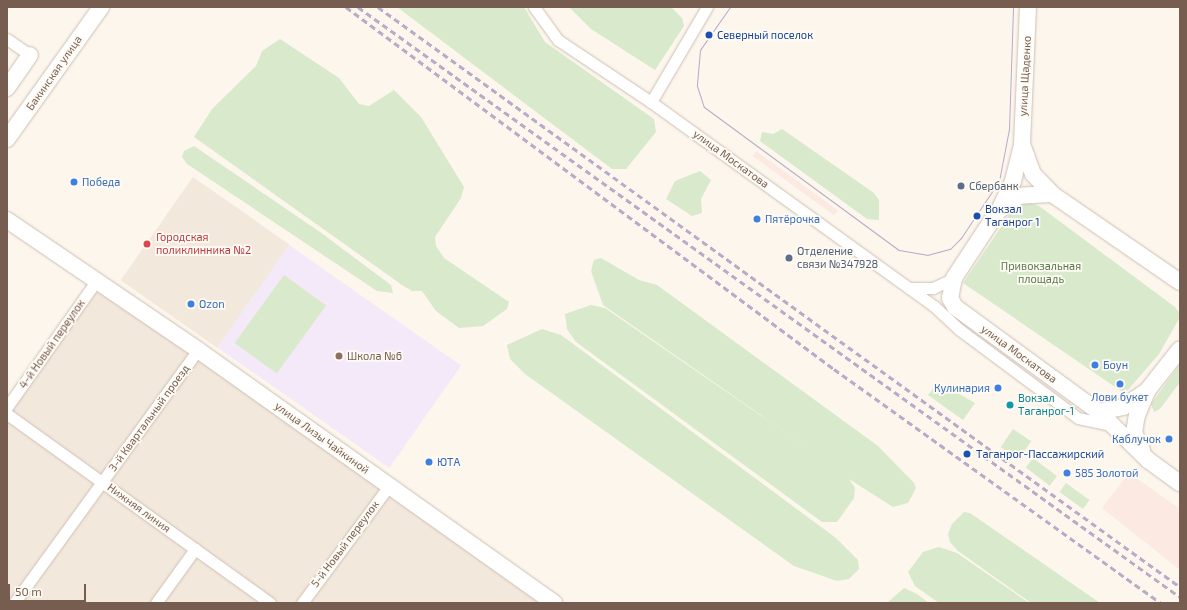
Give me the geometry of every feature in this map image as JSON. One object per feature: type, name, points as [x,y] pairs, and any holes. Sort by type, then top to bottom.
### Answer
[{"type":"main road","name":"Бакинская улица","points":[[7,121],[88,7]]},
{"type":"main road","name":"Бакинская улица","points":[[7,139],[101,7]]},
{"type":"main road","name":"улица Щаденко","points":[[998,211],[1013,181],[1022,144],[1028,7]]},
{"type":"main road","points":[[7,88],[30,54]]},
{"type":"main road","name":"улица Щаденко","points":[[1022,144],[1032,174],[1052,194]]},
{"type":"main road","points":[[955,307],[950,298],[954,278],[998,211],[1019,196],[1052,194],[1180,282]]},
{"type":"main road","name":"улица Лизы Чайкиной","points":[[7,210],[93,278]]},
{"type":"main road","name":"улица Лизы Чайкиной","points":[[7,220],[198,350],[554,603]]},
{"type":"main road","name":"улица Москатова","points":[[955,307],[1099,412],[1148,460],[1180,483]]},
{"type":"main road","points":[[1148,460],[1136,440],[1134,427],[1147,391],[1180,349]]},
{"type":"main road","points":[[1099,412],[1123,406],[1147,391]]},
{"type":"street","name":"улица Москатова","points":[[534,7],[558,40],[652,102],[934,306],[960,330],[1078,418],[1111,425]]},
{"type":"street","points":[[652,102],[707,7]]},
{"type":"street","points":[[7,39],[30,54]]},
{"type":"street","name":"4-й Новый переулок","points":[[7,407],[93,278]]},
{"type":"street","points":[[909,288],[933,288],[954,278]]},
{"type":"street","points":[[934,306],[955,307]]},
{"type":"street","name":"3-й Квартальный проезд","points":[[14,603],[198,350]]},
{"type":"street","points":[[1078,418],[1099,412]]},
{"type":"street","name":"Нижняя линия","points":[[7,414],[270,603]]},
{"type":"street","name":"5-й Новый переулок","points":[[302,603],[389,486]]},
{"type":"street","points":[[156,603],[195,548]]},
{"type":"shaded area","points":[[756,151],[838,210],[834,215],[752,156]]},
{"type":"shaded area","points":[[193,177],[290,245],[217,348],[121,280]]},
{"type":"shaded area","name":"Школа №6","points":[[289,245],[461,365],[389,468],[217,347]]},
{"type":"shaded area","points":[[98,286],[542,603],[7,603],[7,415]]},
{"type":"shaded area","points":[[1129,473],[1180,509],[1180,570],[1102,508]]},
{"type":"green space","points":[[397,7],[524,7],[545,42],[654,119],[656,132],[626,169],[612,169]]},
{"type":"green space","points":[[569,7],[671,7],[682,18],[684,26],[655,70],[591,29]]},
{"type":"green space","points":[[280,39],[339,78],[359,104],[369,106],[394,90],[421,117],[464,187],[461,198],[435,237],[436,246],[444,258],[509,302],[507,309],[483,326],[459,328],[436,311],[422,291],[412,291],[402,285],[194,137],[212,109],[256,66],[262,51]]},
{"type":"green space","points":[[782,129],[874,193],[879,200],[879,220],[867,219],[760,141],[762,132],[773,134]]},
{"type":"green space","points":[[194,146],[320,232],[391,285],[393,293],[377,291],[187,164],[182,157],[184,151]]},
{"type":"green space","points":[[700,171],[711,180],[701,199],[702,213],[692,216],[666,199],[675,181]]},
{"type":"green space","name":"Привокзальная площадь","points":[[1027,202],[1039,206],[1175,307],[1179,313],[1179,319],[1159,354],[1127,391],[1121,391],[963,283],[1014,208]]},
{"type":"green space","points":[[601,258],[639,280],[657,285],[878,446],[914,483],[916,488],[908,503],[893,507],[849,479],[855,488],[854,498],[837,522],[822,522],[576,342],[567,329],[565,314],[591,305],[605,308],[818,455],[603,305],[591,271],[594,260]]},
{"type":"green space","points":[[284,275],[326,306],[277,374],[235,343]]},
{"type":"green space","points":[[542,329],[561,335],[836,538],[858,560],[859,569],[849,579],[837,581],[794,566],[525,374],[510,359],[507,345]]},
{"type":"green space","points":[[1180,364],[1180,382],[1160,409],[1154,412],[1151,404]]},
{"type":"green space","points":[[938,382],[975,403],[963,420],[928,395]]},
{"type":"green space","points":[[1013,429],[1031,441],[1019,460],[1001,447]]},
{"type":"green space","points":[[1033,458],[1057,476],[1050,486],[1026,468]]},
{"type":"green space","points":[[1066,483],[1089,500],[1083,509],[1060,492]]},
{"type":"green space","points":[[964,512],[970,513],[1100,603],[1031,603],[958,551],[950,542],[948,534],[952,524]]},
{"type":"green space","points":[[939,547],[957,553],[1029,603],[939,603],[915,586],[908,572],[923,552]]},
{"type":"green space","points":[[904,588],[917,594],[929,603],[887,603]]},
{"type":"tram line","points":[[730,7],[700,50],[697,86],[704,107],[899,250],[927,255],[950,249],[961,238],[999,181],[1009,129],[1013,7]]},
{"type":"railway","points":[[346,7],[834,369],[1161,603]]},
{"type":"railway","points":[[358,7],[1180,597]]},
{"type":"railway","points":[[378,7],[1180,587]]},
{"type":"place","name":"Северный поселок","points":[[709,35]]},
{"type":"place","name":"Победа","points":[[74,182]]},
{"type":"place","name":"Сбербанк","points":[[961,186]]},
{"type":"place","name":"Вокзал Таганрог 1","points":[[977,216]]},
{"type":"place","name":"Пятёрочка","points":[[757,219]]},
{"type":"place","name":"Городская поликлинника №2","points":[[147,244]]},
{"type":"place","name":"Отделение связи №347928","points":[[789,258]]},
{"type":"place","name":"Ozon","points":[[191,304]]},
{"type":"place","name":"Школа №6","points":[[339,356]]},
{"type":"place","name":"Боун","points":[[1095,365]]},
{"type":"place","name":"Лови букет","points":[[1120,384]]},
{"type":"place","name":"Кулинария","points":[[998,388]]},
{"type":"place","name":"Вокзал Таганрог-1","points":[[1010,405]]},
{"type":"place","name":"Каблучок","points":[[1169,439]]},
{"type":"place","name":"Таганрог-Пассажирский","points":[[967,454]]},
{"type":"place","name":"ЮТА","points":[[429,462]]},
{"type":"place","name":"585 Золотой","points":[[1067,473]]}]
